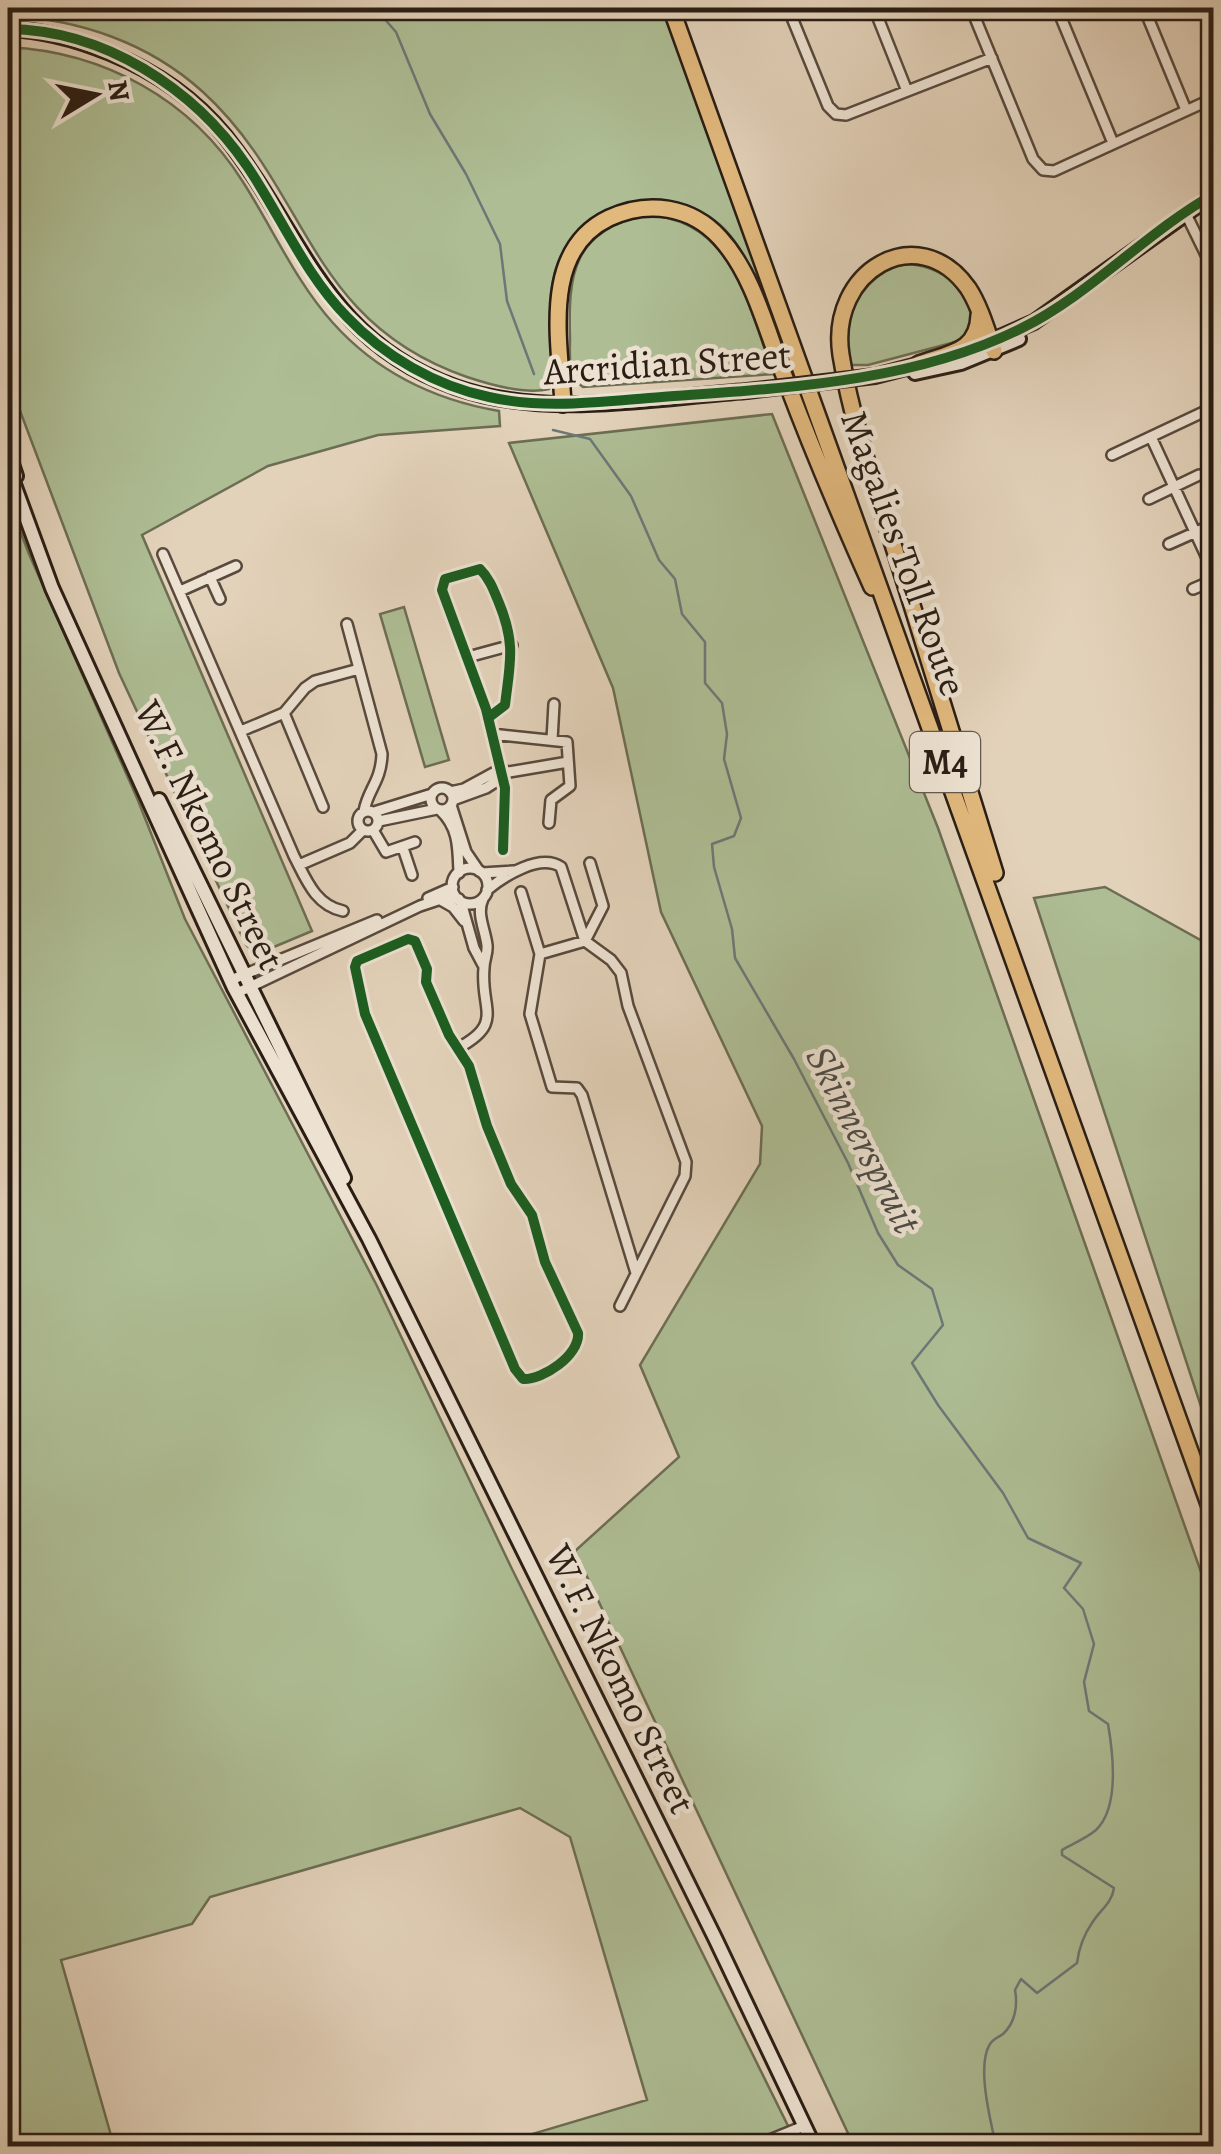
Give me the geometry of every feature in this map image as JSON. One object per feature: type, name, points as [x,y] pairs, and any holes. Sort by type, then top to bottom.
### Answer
[{"type":"highway","name":"Magalies Toll Route","points":[[672,8],[1214,1488]]},
{"type":"highway","name":"Magalies Toll Route","points":[[682,8],[1214,1518]]},
{"type":"highway","points":[[563,404],[559,291],[571,254],[583,238],[598,224],[615,216],[650,207],[687,214],[704,224],[720,239],[744,276],[998,897]]},
{"type":"highway","points":[[993,347],[967,287],[950,270],[933,261],[900,257],[871,269],[856,282],[846,299],[839,332],[870,468],[998,897]]},
{"type":"highway","points":[[920,364],[970,344],[978,328],[979,311]]},
{"type":"main road","name":"Arcridian Street","points":[[8,30],[32,31],[91,45],[160,78],[222,133],[248,166],[321,287],[380,347],[415,370],[454,386],[488,397],[535,404],[747,391],[922,372],[993,347],[1214,194]]},
{"type":"main road","name":"Arcridian Street","points":[[879,376],[993,347]]},
{"type":"main road","name":"W.F. Nkomo Street","points":[[8,452],[70,616],[361,1213],[369,1240]]},
{"type":"main road","name":"W.F. Nkomo Street","points":[[8,468],[52,588],[234,986],[369,1240],[814,2146]]},
{"type":"street","points":[[788,8],[832,111],[846,114],[992,58]]},
{"type":"street","points":[[874,8],[907,91]]},
{"type":"street","points":[[971,8],[1033,159],[1043,170],[1054,170],[1214,98]]},
{"type":"street","points":[[1057,8],[1113,143]]},
{"type":"street","points":[[1144,8],[1186,110]]},
{"type":"street","points":[[1185,212],[1214,271]]},
{"type":"street","points":[[1112,454],[1214,407]]},
{"type":"street","points":[[1151,438],[1214,576],[1193,589]]},
{"type":"street","points":[[1149,499],[1199,475]]},
{"type":"street","points":[[1169,544],[1214,524]]},
{"type":"street","points":[[164,554],[298,865],[317,896],[326,905],[343,911]]},
{"type":"street","points":[[180,591],[236,566]]},
{"type":"street","points":[[488,718],[505,705],[511,632],[490,582],[480,569],[472,569],[446,579],[442,590],[468,657],[504,773],[502,850]]},
{"type":"street","points":[[210,577],[220,598]]},
{"type":"street","points":[[347,624],[382,754],[380,776],[367,799],[371,821],[386,852],[415,842]]},
{"type":"street","points":[[468,657],[512,645]]},
{"type":"street","points":[[241,731],[284,713],[310,684],[359,669]]},
{"type":"street","points":[[552,740],[554,704]]},
{"type":"street","points":[[284,713],[323,807]]},
{"type":"street","points":[[492,734],[567,742],[570,786],[553,797],[548,823]]},
{"type":"street","points":[[371,821],[439,809],[504,773],[568,762]]},
{"type":"street","points":[[298,865],[350,844],[371,821],[441,788],[451,799],[466,852],[487,881],[480,911],[488,949],[483,964]]},
{"type":"street","points":[[234,986],[453,887],[459,873],[458,842],[454,826],[432,804],[432,794]]},
{"type":"street","points":[[405,802],[408,815]]},
{"type":"street","points":[[402,848],[412,875]]},
{"type":"street","points":[[459,873],[468,869],[516,871],[548,862],[561,867],[585,941],[612,960],[621,973],[628,1006],[686,1162],[685,1176],[620,1306]]},
{"type":"street","points":[[540,954],[585,941],[603,906],[590,862]]},
{"type":"street","points":[[248,979],[450,896],[470,904],[516,871]]},
{"type":"street","points":[[453,887],[470,933]]},
{"type":"street","points":[[521,892],[540,954],[530,1014],[535,1032],[552,1087],[577,1088],[582,1095],[636,1273]]},
{"type":"street","points":[[439,900],[460,913],[483,964],[487,1006],[484,1028],[480,1036],[458,1048]]},
{"type":"street","points":[[408,939],[415,942],[427,969],[426,982],[458,1048],[475,1082],[506,1172],[532,1214],[545,1262],[579,1340],[574,1350],[529,1380],[515,1369],[367,1022],[357,961],[408,939]]},
{"type":"street","points":[[755,2146],[804,2126]]},
{"type":"green space","points":[[8,8],[662,8],[759,273],[753,275],[725,229],[698,210],[652,200],[629,203],[587,224],[570,241],[558,263],[550,305],[555,377],[549,389],[519,390],[467,377],[414,353],[373,323],[341,288],[238,130],[182,75],[112,37],[61,22],[8,16]]},
{"type":"green space","points":[[8,47],[44,51],[111,70],[171,104],[222,153],[308,290],[350,340],[408,381],[452,400],[499,411],[500,426],[378,435],[268,466],[142,535],[312,931],[262,952],[246,945],[119,673],[8,379]]},
{"type":"green space","points":[[645,215],[675,220],[699,232],[718,249],[745,295],[774,374],[583,387],[578,383],[570,366],[570,315],[580,258],[603,232]]},
{"type":"green space","points":[[902,264],[930,269],[954,283],[969,305],[969,333],[959,341],[868,365],[850,365],[847,333],[855,304],[874,280]]},
{"type":"green space","points":[[772,414],[938,828],[1213,1606],[1213,2146],[854,2146],[575,1551],[679,1457],[640,1365],[760,1164],[762,1126],[661,912],[613,688],[509,443]]},
{"type":"green space","points":[[8,499],[185,919],[377,1286],[511,1567],[798,2146],[786,2146],[783,2141],[771,2146],[492,2146],[647,2100],[570,1837],[520,1808],[210,1897],[192,1924],[61,1960],[114,2146],[8,2146]]},
{"type":"green space","points":[[404,607],[449,760],[425,767],[380,614]]},
{"type":"green space","points":[[1105,887],[1213,947],[1213,1443],[1034,898]]},
{"type":"waterway","name":"Skinnerspruit","points":[[375,8],[396,32],[430,114],[466,174],[500,244],[507,301],[534,374]]},
{"type":"waterway","name":"Skinnerspruit","points":[[553,430],[590,439],[631,496],[659,560],[675,579],[682,614],[705,642],[705,683],[722,703],[727,734],[724,759],[741,818],[734,836],[712,844],[735,958],[794,1059],[848,1163],[878,1233],[898,1265],[932,1289],[943,1325],[912,1363],[1003,1493],[1028,1538],[1081,1563],[1064,1588],[1083,1609],[1094,1644],[1084,1682],[1089,1711],[1108,1724],[1113,1779],[1104,1820],[1092,1833],[1062,1850],[1062,1855],[1114,1888],[1084,1937],[1077,1963],[1037,1993],[1021,1979],[1015,1990],[1013,2019],[990,2044],[984,2080],[996,2146]]},
{"type":"cycle path","points":[[8,29],[44,32],[112,52],[173,89],[201,112],[247,166],[318,282],[362,331],[394,357],[431,377],[469,392],[510,401],[576,403],[800,386],[936,361],[980,346],[1047,314],[1214,194]]},
{"type":"cycle path","points":[[488,718],[505,705],[510,642],[499,603],[480,569],[445,579],[442,590],[486,709],[505,788],[503,850]]},
{"type":"cycle path","points":[[408,939],[415,941],[427,969],[426,982],[449,1035],[469,1066],[487,1126],[511,1184],[532,1215],[545,1262],[578,1333],[567,1357],[550,1371],[531,1378],[523,1379],[515,1369],[365,1014],[357,961],[408,939]]}]
